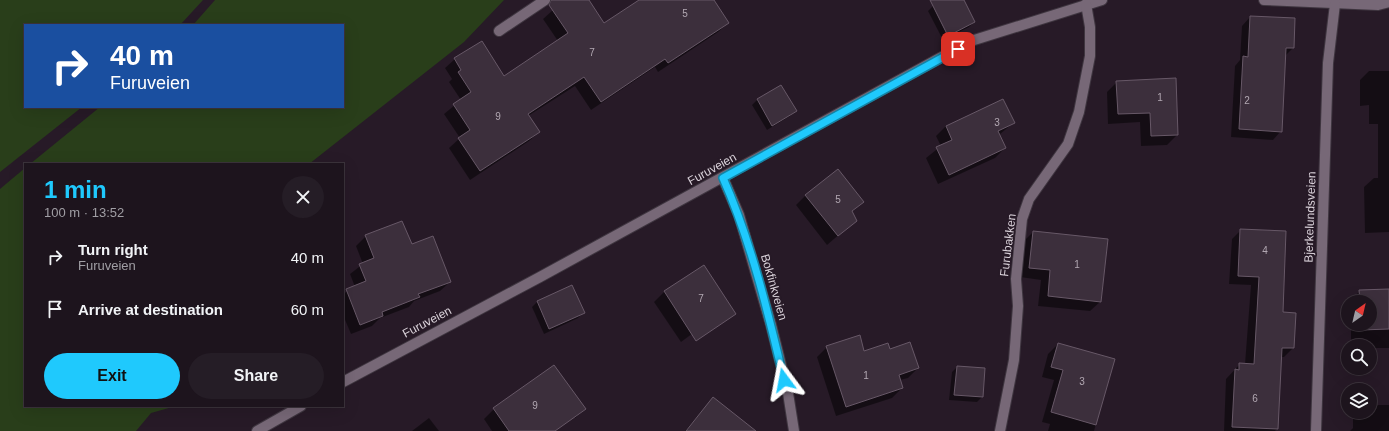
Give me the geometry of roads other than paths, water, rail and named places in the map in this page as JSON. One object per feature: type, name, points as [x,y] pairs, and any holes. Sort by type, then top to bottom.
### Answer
[{"type":"street","points":[[499,31],[545,0]]},
{"type":"street","name":"Furuveien","points":[[344,381],[723,178],[972,42],[1102,0]]},
{"type":"street","points":[[1264,0],[1378,5],[1389,2]]},
{"type":"street","name":"Furubakken","points":[[1000,431],[1014,360],[1018,306],[1016,279],[1022,219],[1029,199],[1050,172],[1068,144],[1079,112],[1090,56],[1090,27],[1086,4]]},
{"type":"street","name":"Bjerkelundsveien","points":[[1316,431],[1328,63],[1334,4]]},
{"type":"street","name":"Bokfinkveien","points":[[723,178],[740,214],[772,325],[788,393],[794,431]]},
{"type":"street","points":[[257,431],[299,407]]}]
